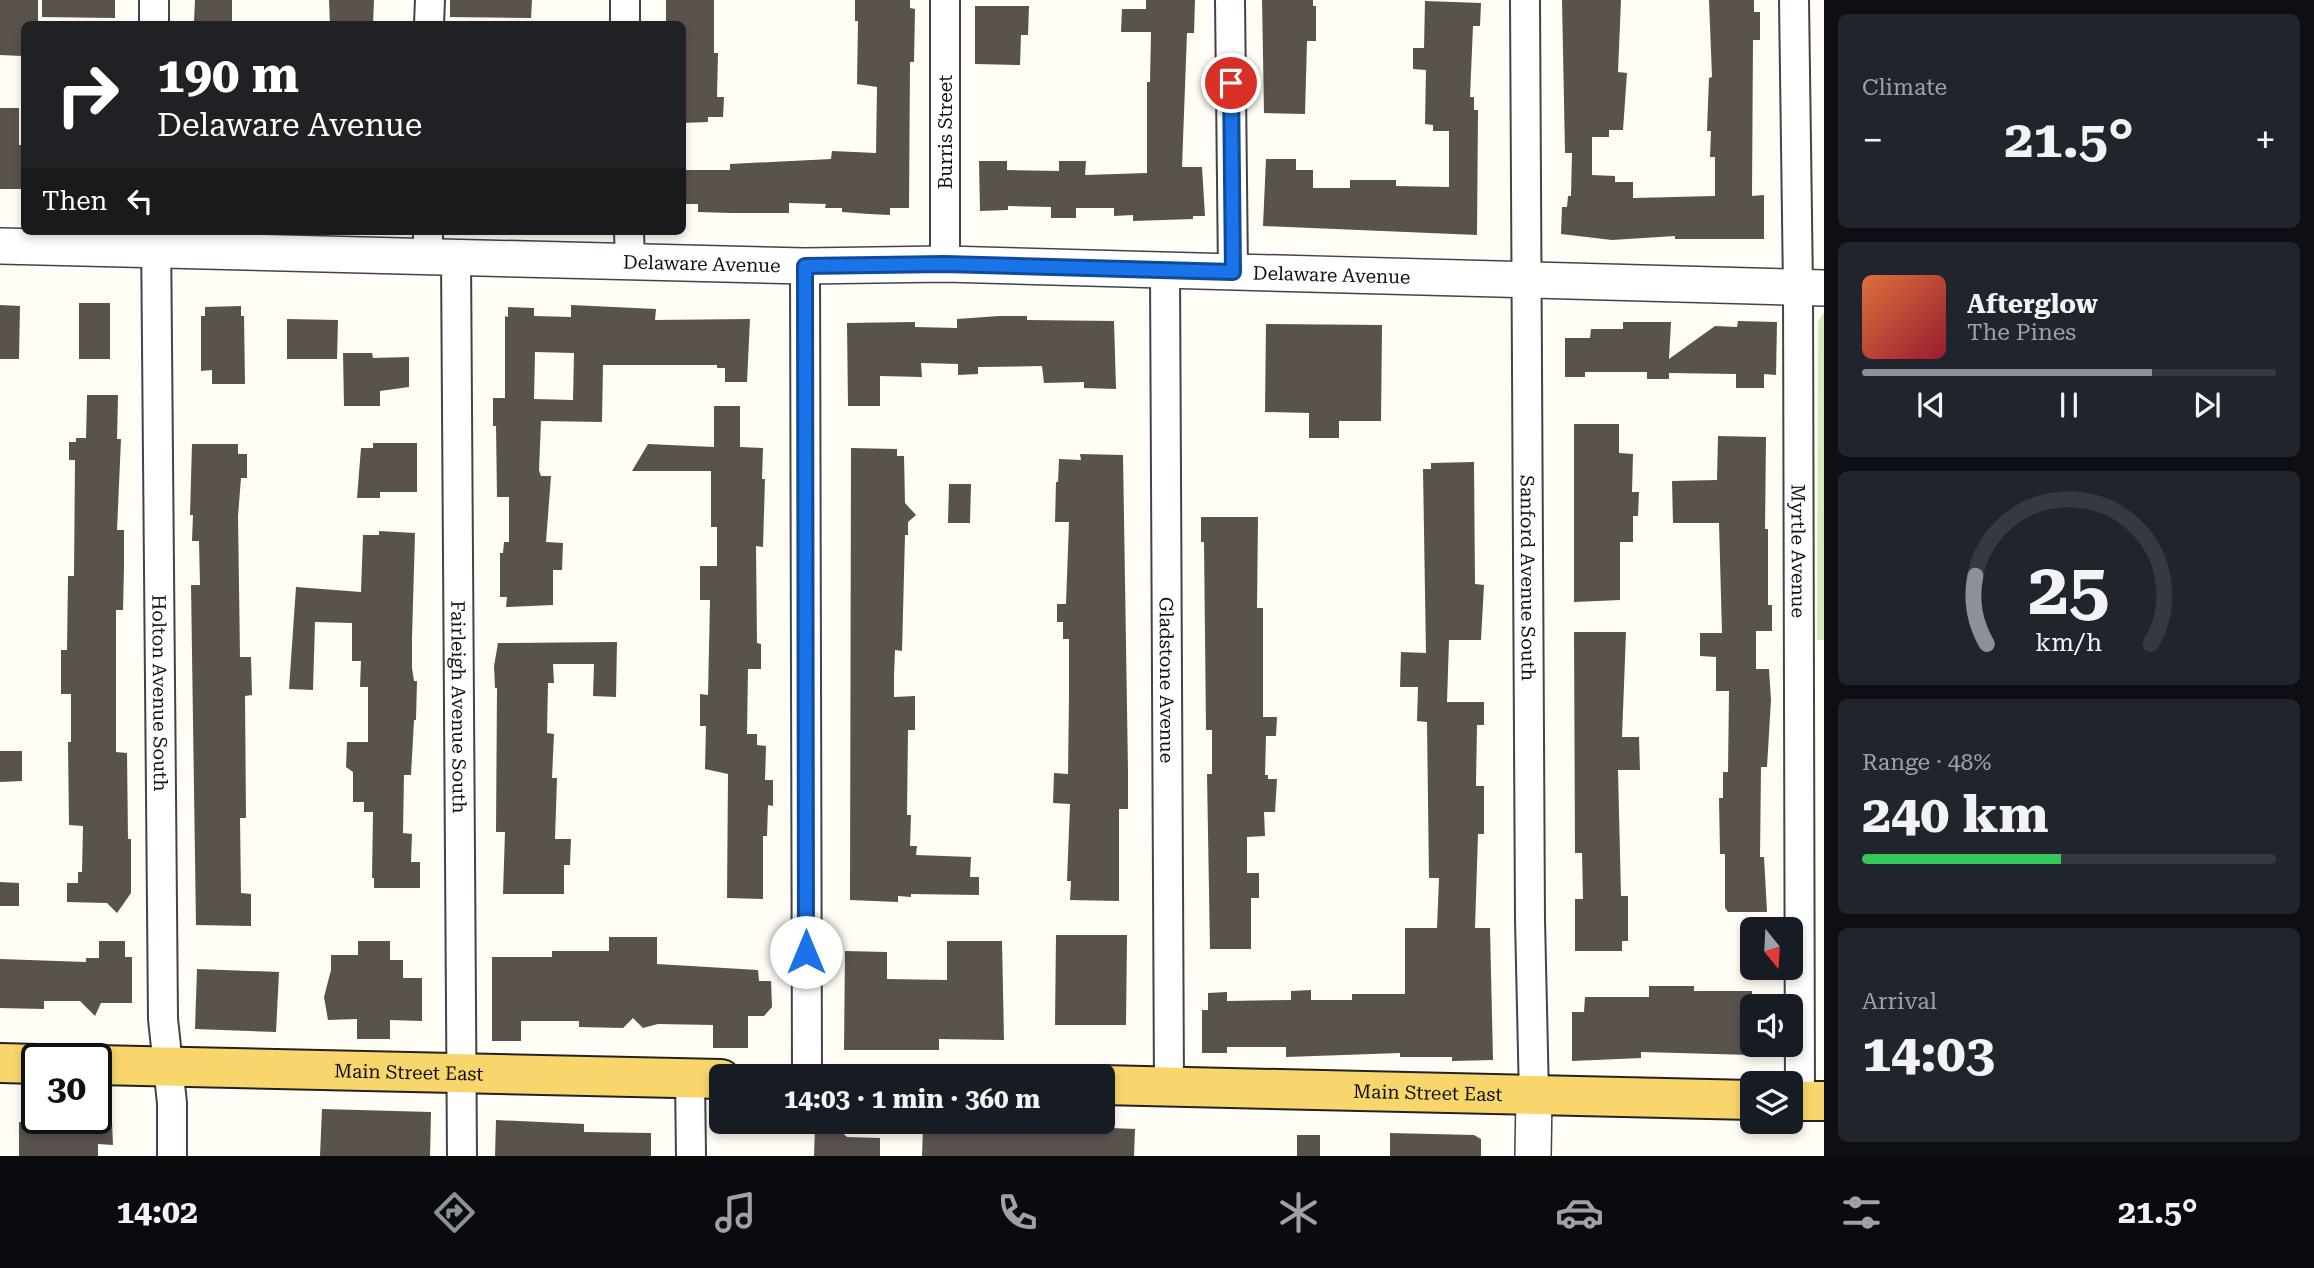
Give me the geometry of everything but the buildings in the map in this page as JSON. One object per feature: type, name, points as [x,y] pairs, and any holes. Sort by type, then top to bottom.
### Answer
[{"type":"main road","points":[[0,1063],[21,1064]]},
{"type":"main road","name":"Main Street East","points":[[112,1065],[706,1078]]},
{"type":"main road","name":"Main Street East","points":[[1115,1086],[1740,1100]]},
{"type":"street","points":[[154,0],[154,21]]},
{"type":"street","points":[[429,21],[430,0]]},
{"type":"street","points":[[625,0],[625,21]]},
{"type":"street","name":"Burris Street","points":[[945,0],[945,264]]},
{"type":"street","points":[[1230,0],[1233,272]]},
{"type":"street","name":"Sanford Avenue South","points":[[1525,0],[1533,1156]]},
{"type":"street","name":"Myrtle Avenue","points":[[1794,0],[1811,288],[1805,1101]]},
{"type":"street","name":"Delaware Avenue","points":[[0,246],[156,240],[437,248],[629,246],[805,266],[945,264],[1811,288]]},
{"type":"street","name":"Holton Avenue South","points":[[156,240],[163,1020],[172,1103],[172,1156]]},
{"type":"street","name":"Fairleigh Avenue South","points":[[437,248],[462,1072],[462,1156]]},
{"type":"street","points":[[805,266],[807,1064]]},
{"type":"street","name":"Gladstone Avenue","points":[[1165,272],[1169,1087]]},
{"type":"street","points":[[691,1156],[706,1078]]},
{"type":"green space","points":[[1824,312],[1824,640],[1817,640],[1818,321]]},
{"type":"route","points":[[806,952],[805,266],[945,264],[1233,272],[1231,83]]}]
